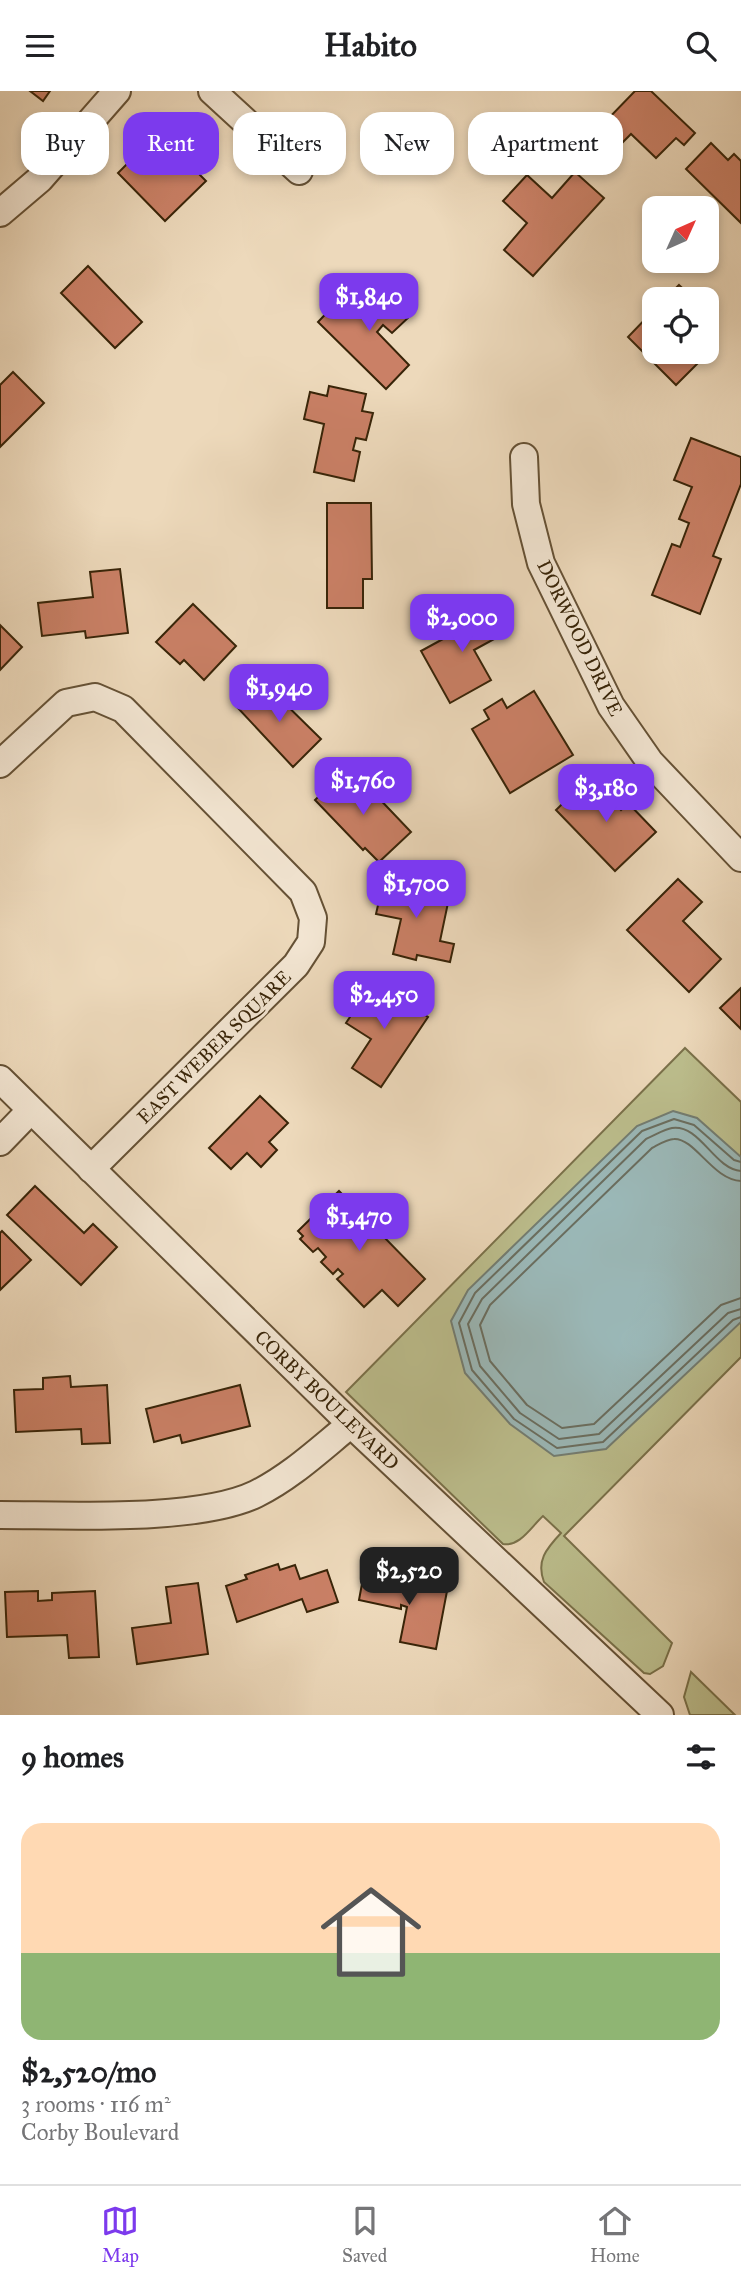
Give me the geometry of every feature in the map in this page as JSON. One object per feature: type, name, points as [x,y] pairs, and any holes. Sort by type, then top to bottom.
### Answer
[{"type":"street","points":[[0,213],[40,179],[117,91]]},
{"type":"street","points":[[212,91],[235,112]]},
{"type":"street","name":"DORWOOD DRIVE","points":[[524,457],[526,504],[541,563],[611,706],[650,762],[741,858]]},
{"type":"street","name":"EAST WEBER SQUARE","points":[[0,764],[66,703],[95,697],[123,709],[303,893],[313,918],[311,942],[296,965],[92,1169]]},
{"type":"street","name":"CORBY BOULEVARD","points":[[0,1079],[351,1424],[660,1715]]},
{"type":"street","points":[[0,1142],[32,1110]]},
{"type":"street","points":[[0,1515],[142,1513],[225,1504],[254,1495],[294,1472],[351,1424]]},
{"type":"green space","points":[[685,1048],[741,1102],[741,1357],[564,1536],[672,1643],[663,1666],[650,1674],[644,1673],[544,1582],[542,1561],[561,1533],[543,1516],[520,1539],[503,1544],[346,1392]]},
{"type":"green space","points":[[691,1672],[735,1715],[690,1715],[684,1697]]},
{"type":"water","points":[[673,1111],[697,1118],[741,1157],[741,1322],[606,1449],[554,1456],[510,1424],[465,1373],[451,1321],[468,1290],[637,1126]]},
{"type":"building","points":[[30,91],[50,91],[43,101]]},
{"type":"building","points":[[635,91],[651,91],[695,133],[684,145],[676,138],[656,158],[631,134],[623,142],[623,112],[615,112]]},
{"type":"building","points":[[711,143],[728,160],[734,154],[741,161],[741,223],[719,201],[719,196],[714,196],[686,169]]},
{"type":"building","points":[[123,168],[123,175],[200,175],[206,181],[165,221],[118,173]]},
{"type":"building","points":[[527,175],[552,198],[572,175],[578,175],[604,198],[533,276],[504,250],[527,223],[503,201]]},
{"type":"building","points":[[88,266],[142,322],[115,348],[61,293]]},
{"type":"building","points":[[376,282],[410,316],[392,333],[383,325],[377,332],[409,365],[386,389],[318,322],[338,301],[348,310]]},
{"type":"building","points":[[642,322],[642,351],[628,337]]},
{"type":"building","points":[[655,364],[697,364],[676,385]]},
{"type":"building","points":[[13,372],[44,403],[0,447],[0,385]]},
{"type":"building","points":[[329,386],[366,394],[362,411],[373,413],[366,440],[356,438],[353,450],[360,452],[354,481],[314,472],[324,424],[304,419],[310,392],[327,396]]},
{"type":"building","points":[[691,438],[741,457],[741,484],[713,556],[721,559],[700,614],[652,595],[672,544],[680,547],[689,523],[679,519],[692,487],[674,480]]},
{"type":"building","points":[[327,503],[371,503],[372,579],[363,579],[363,608],[327,608]]},
{"type":"building","points":[[120,569],[128,633],[86,638],[85,631],[42,636],[38,603],[93,597],[90,572]]},
{"type":"building","points":[[193,604],[236,646],[204,680],[184,660],[180,664],[156,642]]},
{"type":"building","points":[[498,611],[509,631],[474,650],[491,680],[450,703],[421,651],[443,639],[435,625],[453,615],[462,630]]},
{"type":"building","points":[[0,625],[22,647],[0,670]]},
{"type":"building","points":[[262,681],[321,739],[293,767],[237,707]]},
{"type":"building","points":[[534,691],[573,755],[510,793],[472,729],[489,719],[484,710],[502,699],[507,708]]},
{"type":"building","points":[[345,771],[367,794],[371,790],[411,832],[379,862],[365,848],[363,850],[315,800]]},
{"type":"building","points":[[590,777],[621,810],[628,803],[656,832],[615,871],[556,810]]},
{"type":"building","points":[[384,879],[426,888],[425,893],[449,898],[440,941],[454,944],[450,962],[417,955],[416,960],[393,954],[401,919],[376,914]]},
{"type":"building","points":[[678,879],[702,902],[683,921],[721,959],[689,992],[627,930]]},
{"type":"building","points":[[374,981],[428,1017],[381,1087],[352,1068],[371,1039],[346,1023]]},
{"type":"building","points":[[741,988],[741,1029],[720,1008]]},
{"type":"building","points":[[260,1096],[288,1123],[269,1142],[277,1150],[261,1167],[247,1153],[231,1169],[209,1148]]},
{"type":"building","points":[[35,1186],[84,1233],[93,1224],[117,1247],[81,1285],[7,1215]]},
{"type":"building","points":[[339,1191],[425,1279],[398,1306],[382,1290],[364,1307],[337,1279],[343,1274],[338,1269],[333,1274],[321,1262],[326,1257],[318,1248],[313,1252],[300,1239],[303,1236],[298,1231]]},
{"type":"building","points":[[2,1231],[31,1260],[0,1290],[0,1233]]},
{"type":"building","points":[[70,1376],[71,1387],[107,1385],[110,1443],[82,1444],[81,1429],[16,1432],[14,1390],[43,1389],[43,1378]]},
{"type":"building","points":[[240,1385],[250,1426],[182,1443],[180,1435],[154,1442],[146,1409]]},
{"type":"building","points":[[278,1564],[280,1570],[295,1565],[300,1579],[327,1570],[338,1602],[307,1612],[302,1599],[237,1622],[226,1586],[247,1579],[245,1575]]},
{"type":"building","points":[[364,1573],[406,1582],[405,1588],[413,1589],[414,1584],[447,1591],[436,1649],[400,1642],[407,1607],[401,1605],[401,1609],[359,1600]]},
{"type":"building","points":[[198,1583],[208,1654],[137,1664],[132,1628],[171,1623],[166,1587]]},
{"type":"building","points":[[38,1591],[38,1601],[52,1600],[52,1593],[95,1591],[99,1657],[69,1658],[67,1635],[7,1637],[5,1592]]}]
